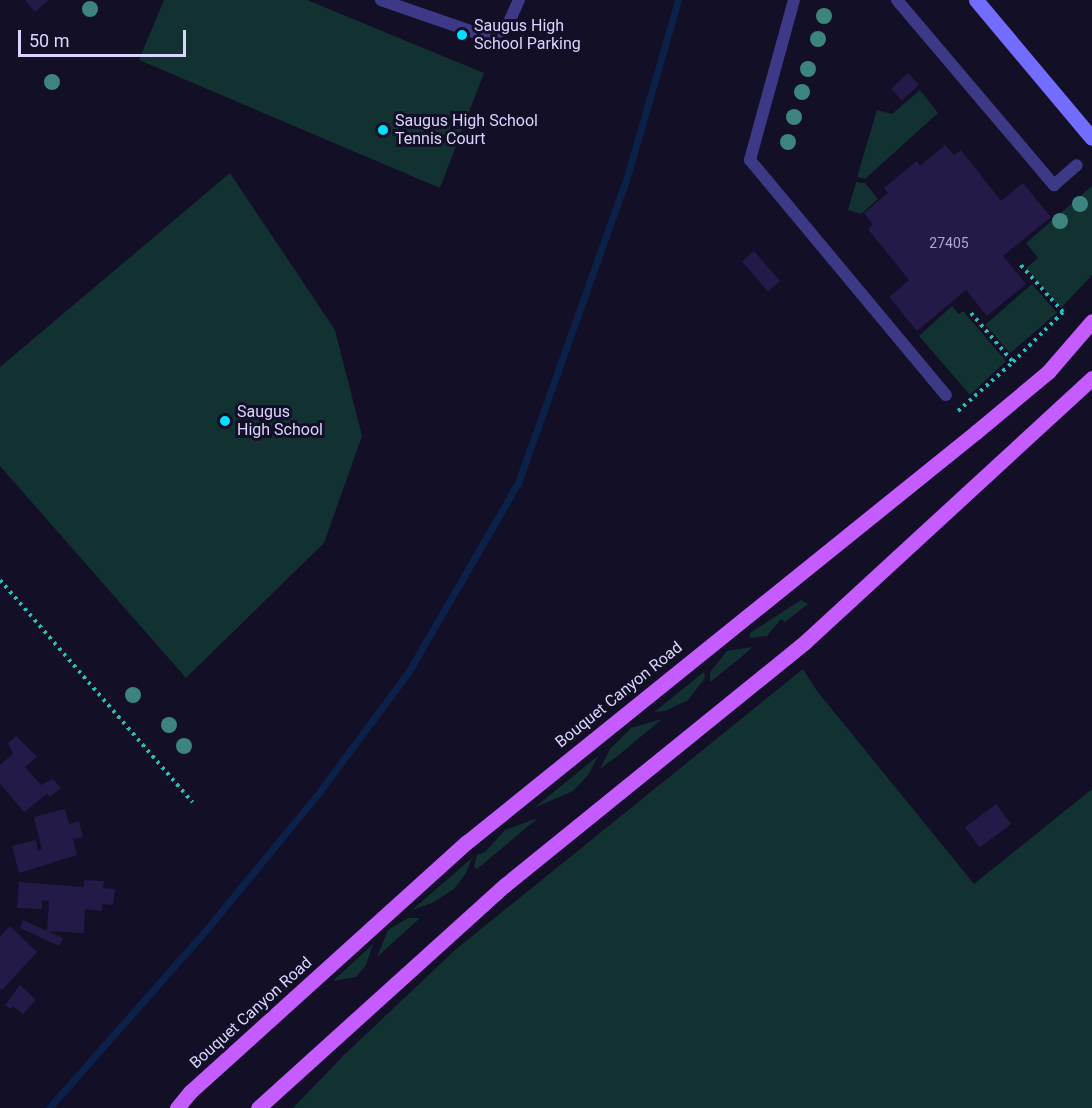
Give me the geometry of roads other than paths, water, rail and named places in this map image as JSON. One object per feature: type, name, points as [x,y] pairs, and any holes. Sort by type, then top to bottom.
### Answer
[{"type":"main road","name":"Bouquet Canyon Road","points":[[177,1108],[190,1092],[467,842],[985,425],[1048,372],[1092,321]]},
{"type":"main road","points":[[258,1108],[505,885],[805,642],[1092,378]]},
{"type":"street","points":[[976,0],[1092,138]]},
{"type":"lane","points":[[381,0],[488,37],[506,29],[519,0]]},
{"type":"lane","points":[[794,0],[750,160],[946,395]]},
{"type":"lane","points":[[897,0],[1054,184],[1077,165]]},
{"type":"waterway","points":[[49,1108],[206,930],[320,791],[409,671],[518,483],[627,177],[678,0]]},
{"type":"place","name":"Saugus High School Parking","points":[[462,35]]},
{"type":"place","name":"Saugus High School Tennis Court","points":[[383,130]]},
{"type":"place","name":"Saugus High School","points":[[225,421]]}]
